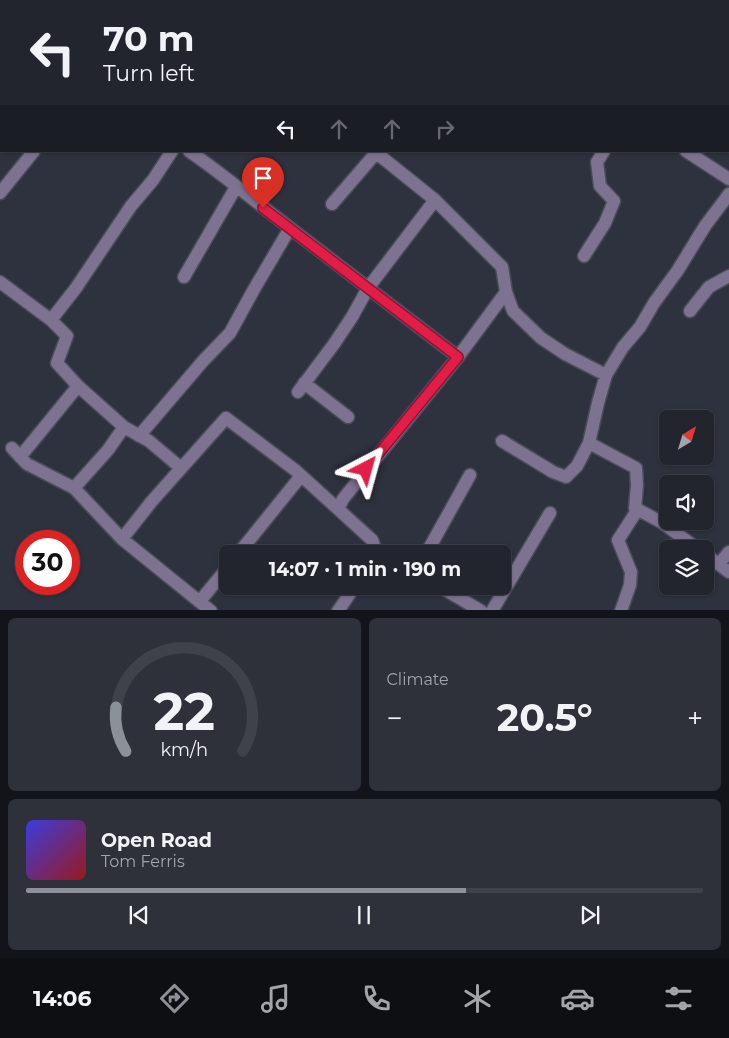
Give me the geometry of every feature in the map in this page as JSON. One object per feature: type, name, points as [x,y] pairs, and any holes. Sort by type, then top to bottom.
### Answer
[{"type":"street","points":[[0,193],[33,152]]},
{"type":"street","points":[[51,320],[76,288],[131,206],[153,180],[171,152]]},
{"type":"street","points":[[190,152],[212,167],[458,357]]},
{"type":"street","points":[[332,204],[375,152],[434,200],[502,267],[506,292],[513,311],[541,338],[565,354],[606,375]]},
{"type":"street","points":[[584,256],[605,223],[614,202],[600,186],[597,162],[603,152]]},
{"type":"street","points":[[688,152],[729,179]]},
{"type":"street","points":[[184,277],[236,187]]},
{"type":"street","points":[[502,441],[553,472],[566,477],[577,466],[589,443],[606,375],[623,347],[640,327],[654,303],[678,270],[705,226],[729,194]]},
{"type":"street","points":[[348,417],[301,388],[348,324],[368,288],[434,200]]},
{"type":"street","points":[[139,436],[203,361],[230,333],[290,228]]},
{"type":"street","points":[[690,311],[709,287],[729,276]]},
{"type":"street","points":[[0,282],[51,320],[67,336],[57,363],[78,386],[124,427],[149,441],[181,468]]},
{"type":"street","points":[[338,509],[343,499],[360,477],[458,357],[506,292]]},
{"type":"street","points":[[78,386],[16,453],[27,464],[74,488],[122,539],[211,610]]},
{"type":"street","points":[[122,539],[152,501],[226,418],[301,476],[372,540],[374,545]]},
{"type":"street","points":[[74,488],[108,450],[124,427]]},
{"type":"street","points":[[589,443],[636,468],[636,508],[661,522],[686,540]]},
{"type":"street","points":[[245,545],[301,476]]},
{"type":"street","points":[[431,545],[470,476]]},
{"type":"street","points":[[620,610],[630,585],[631,572],[618,540],[638,509]]},
{"type":"street","points":[[492,610],[550,514]]},
{"type":"street","points":[[719,564],[729,552]]},
{"type":"street","points":[[714,560],[729,572]]},
{"type":"street","points":[[200,601],[219,578]]},
{"type":"street","points":[[338,610],[349,595]]},
{"type":"street","points":[[455,595],[482,610]]},
{"type":"route","points":[[263,208],[458,357],[366,469]]}]
